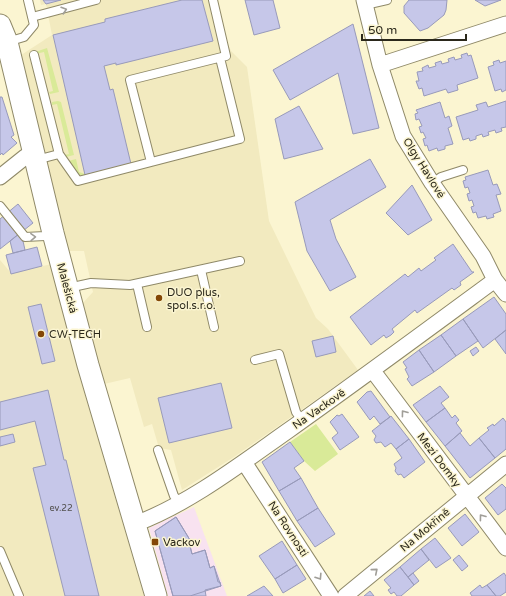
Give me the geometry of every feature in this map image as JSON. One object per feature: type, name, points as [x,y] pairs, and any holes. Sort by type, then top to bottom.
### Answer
[{"type":"street","name":"Olgy Havlové","points":[[364,2],[380,65],[403,136],[432,183],[483,256],[495,280],[506,294]]},
{"type":"street","points":[[380,65],[506,24]]},
{"type":"street","name":"Malešická","points":[[3,34],[67,288],[88,365],[156,596]]},
{"type":"street","points":[[0,177],[25,157],[34,156]]},
{"type":"street","name":"Na Vackově","points":[[135,524],[160,514],[244,462],[372,371],[495,280]]},
{"type":"street","name":"Mezi Domky","points":[[372,371],[506,548]]},
{"type":"street","name":"Na Rovnosti","points":[[244,462],[331,596]]},
{"type":"street","name":"Na Mokřině","points":[[345,596],[506,464]]},
{"type":"lane","points":[[3,34],[24,37],[34,25],[28,0]]},
{"type":"lane","points":[[32,17],[96,0]]},
{"type":"lane","points":[[151,162],[130,80],[226,56],[213,0]]},
{"type":"lane","points":[[364,2],[387,0]]},
{"type":"lane","points":[[34,55],[59,154],[78,181],[240,139],[220,58]]},
{"type":"lane","points":[[34,156],[59,154]]},
{"type":"lane","points":[[432,183],[441,177],[463,170]]},
{"type":"lane","points":[[0,206],[25,237],[45,236],[53,232]]},
{"type":"lane","points":[[67,288],[91,283],[137,284],[240,261]]},
{"type":"lane","points":[[201,270],[214,327]]},
{"type":"lane","points":[[137,284],[147,327]]},
{"type":"lane","points":[[255,360],[279,354],[296,412],[302,421]]},
{"type":"lane","points":[[158,450],[174,496],[180,502]]},
{"type":"lane","points":[[1,555],[19,596]]},
{"type":"shaded area","points":[[40,0],[208,0],[231,51],[247,67],[269,221],[316,318],[328,329],[358,370],[234,457],[182,490],[171,450],[159,448],[152,424],[144,427],[130,378],[104,384],[81,305],[93,292],[84,251],[68,251],[18,57],[52,35],[46,4],[41,5]]},
{"type":"shaded area","points":[[0,260],[11,273],[52,264],[87,402],[144,596],[0,596]]},
{"type":"shaded area","points":[[194,507],[227,596],[168,596],[149,528]]},
{"type":"green space","points":[[47,48],[59,92],[50,94],[49,92],[53,91],[44,52],[35,54],[35,52]]},
{"type":"green space","points":[[52,102],[61,102],[74,155],[66,157],[65,155],[69,154],[57,104],[52,105]]},
{"type":"green space","points":[[76,159],[79,172],[85,174],[85,176],[79,175],[68,161]]},
{"type":"green space","points":[[316,424],[338,454],[315,471],[304,461],[290,442]]},
{"type":"building","points":[[43,0],[61,0],[46,4]]},
{"type":"building","points":[[182,0],[202,0],[213,41],[116,65],[116,63],[104,66],[110,90],[113,89],[131,164],[85,175],[53,35],[105,22],[105,19]]},
{"type":"building","points":[[245,0],[273,0],[280,28],[254,35]]},
{"type":"building","points":[[409,0],[447,0],[446,10],[444,15],[428,28],[420,31],[404,13],[404,6]]},
{"type":"building","points":[[475,0],[501,0],[485,6]]},
{"type":"building","points":[[353,24],[379,128],[353,134],[338,73],[290,100],[273,70]]},
{"type":"building","points":[[467,53],[468,56],[471,55],[478,78],[457,85],[458,90],[448,93],[446,89],[424,96],[422,88],[419,89],[416,81],[419,81],[417,72],[423,71],[422,68],[428,65],[429,68],[436,66],[435,63],[441,61],[442,64],[449,62],[448,59],[454,57],[455,60],[462,58],[461,55]]},
{"type":"building","points":[[499,60],[500,63],[506,61],[506,90],[502,92],[501,89],[495,91],[488,67],[494,65],[493,62]]},
{"type":"building","points":[[0,97],[2,97],[14,135],[11,137],[17,143],[3,155],[2,153],[0,155]]},
{"type":"building","points":[[506,101],[506,127],[501,128],[502,131],[496,133],[495,130],[488,132],[489,135],[483,137],[482,134],[476,136],[476,139],[470,141],[469,138],[463,140],[456,117],[478,110],[476,105],[486,102],[488,107]]},
{"type":"building","points":[[440,102],[445,118],[449,116],[452,126],[448,128],[453,144],[445,146],[445,149],[438,151],[437,148],[429,151],[427,145],[425,146],[423,139],[426,138],[423,132],[421,133],[419,127],[422,126],[419,119],[416,120],[415,114],[418,113],[416,110]]},
{"type":"building","points":[[299,106],[323,149],[284,159],[275,119]]},
{"type":"building","points":[[370,159],[386,187],[330,220],[336,239],[356,277],[330,291],[307,251],[295,202]]},
{"type":"building","points":[[488,170],[493,185],[497,184],[501,194],[496,195],[501,211],[493,214],[494,217],[487,219],[486,216],[478,218],[476,212],[473,213],[471,207],[474,206],[472,200],[469,201],[467,194],[470,193],[468,187],[465,188],[463,181],[466,180],[465,177]]},
{"type":"building","points":[[412,185],[432,220],[408,235],[386,213]]},
{"type":"building","points":[[18,204],[33,223],[0,249],[0,219]]},
{"type":"building","points":[[21,232],[25,250],[13,253],[10,241]]},
{"type":"building","points":[[453,244],[472,272],[474,272],[460,282],[461,285],[454,290],[452,288],[417,313],[415,310],[392,329],[394,332],[391,335],[386,338],[384,335],[371,345],[350,317],[405,274],[408,277],[419,268],[421,271],[436,260],[434,258]]},
{"type":"building","points":[[37,247],[42,266],[11,274],[6,255]]},
{"type":"building","points":[[494,297],[506,314],[506,330],[483,348],[463,319]]},
{"type":"building","name":"CW-TECH","points":[[41,304],[55,361],[42,364],[28,307]]},
{"type":"building","points":[[463,319],[478,341],[456,356],[441,335]]},
{"type":"building","points":[[506,330],[506,354],[495,339]]},
{"type":"building","points":[[441,335],[456,356],[434,372],[419,350]]},
{"type":"building","points":[[333,336],[336,352],[316,357],[312,341]]},
{"type":"building","points":[[476,347],[479,351],[473,356],[470,351]]},
{"type":"building","points":[[419,350],[434,372],[412,386],[407,379],[409,377],[405,369],[407,368],[403,362]]},
{"type":"building","points":[[221,383],[232,428],[169,443],[158,398]]},
{"type":"building","points":[[440,386],[449,397],[441,403],[445,408],[426,422],[413,405]]},
{"type":"building","points":[[48,390],[64,460],[66,460],[99,596],[65,596],[33,468],[46,465],[35,421],[0,430],[0,402]]},
{"type":"building","points":[[371,391],[390,417],[380,424],[374,416],[370,420],[357,402],[367,392]]},
{"type":"building","points":[[445,408],[452,418],[455,415],[459,420],[456,423],[462,431],[445,446],[426,422]]},
{"type":"building","points":[[342,414],[359,437],[340,450],[332,438],[338,433],[330,422],[337,415],[339,416]]},
{"type":"building","points":[[391,416],[409,439],[396,449],[391,443],[385,447],[381,442],[376,443],[374,440],[376,436],[372,431]]},
{"type":"building","points":[[503,418],[506,422],[506,449],[495,458],[479,438],[489,430],[487,428],[493,424],[494,426]]},
{"type":"building","points":[[460,433],[470,446],[479,438],[495,458],[470,478],[445,446]]},
{"type":"building","points":[[13,434],[15,442],[0,446],[0,437]]},
{"type":"building","points":[[409,439],[425,462],[404,478],[401,474],[398,475],[395,471],[396,468],[394,464],[402,458],[396,449]]},
{"type":"building","points":[[290,442],[304,461],[294,468],[301,478],[279,491],[262,462]]},
{"type":"building","points":[[301,478],[318,508],[297,521],[279,491]]},
{"type":"building","points":[[502,484],[506,488],[506,509],[498,515],[485,498]]},
{"type":"building","points":[[318,508],[335,534],[315,547],[297,521]]},
{"type":"building","points":[[465,514],[479,532],[462,546],[448,528]]},
{"type":"building","points":[[176,517],[190,540],[192,554],[205,550],[210,568],[214,566],[221,586],[190,596],[173,596],[155,531]]},
{"type":"building","points":[[176,517],[190,540],[192,554],[205,550],[210,568],[214,566],[218,582],[220,582],[221,586],[205,590],[206,596],[173,596],[155,531]]},
{"type":"building","points":[[435,538],[451,558],[436,568],[421,549]]},
{"type":"building","points":[[282,541],[297,565],[275,579],[259,556]]},
{"type":"building","points":[[421,549],[429,560],[408,577],[400,567]]},
{"type":"building","points":[[459,555],[468,566],[462,571],[453,560]]},
{"type":"building","points":[[297,565],[306,579],[283,593],[275,579]]},
{"type":"building","points":[[400,567],[414,585],[401,596],[397,596],[394,592],[391,594],[388,590],[391,588],[384,580]]},
{"type":"building","points":[[413,573],[419,581],[414,585],[408,577]]},
{"type":"building","points":[[504,573],[506,576],[506,592],[500,596],[496,596],[487,585]]},
{"type":"building","points":[[480,585],[482,588],[487,585],[496,596],[472,596],[470,593]]},
{"type":"building","points":[[264,586],[273,596],[247,596]]},
{"type":"building","points":[[370,591],[374,596],[364,596]]},
{"type":"place","name":"DUO plus, spol.s.r.o.","points":[[159,298]]},
{"type":"place","name":"CW-TECH","points":[[41,334]]},
{"type":"place","name":"Vackov","points":[[155,542]]}]
